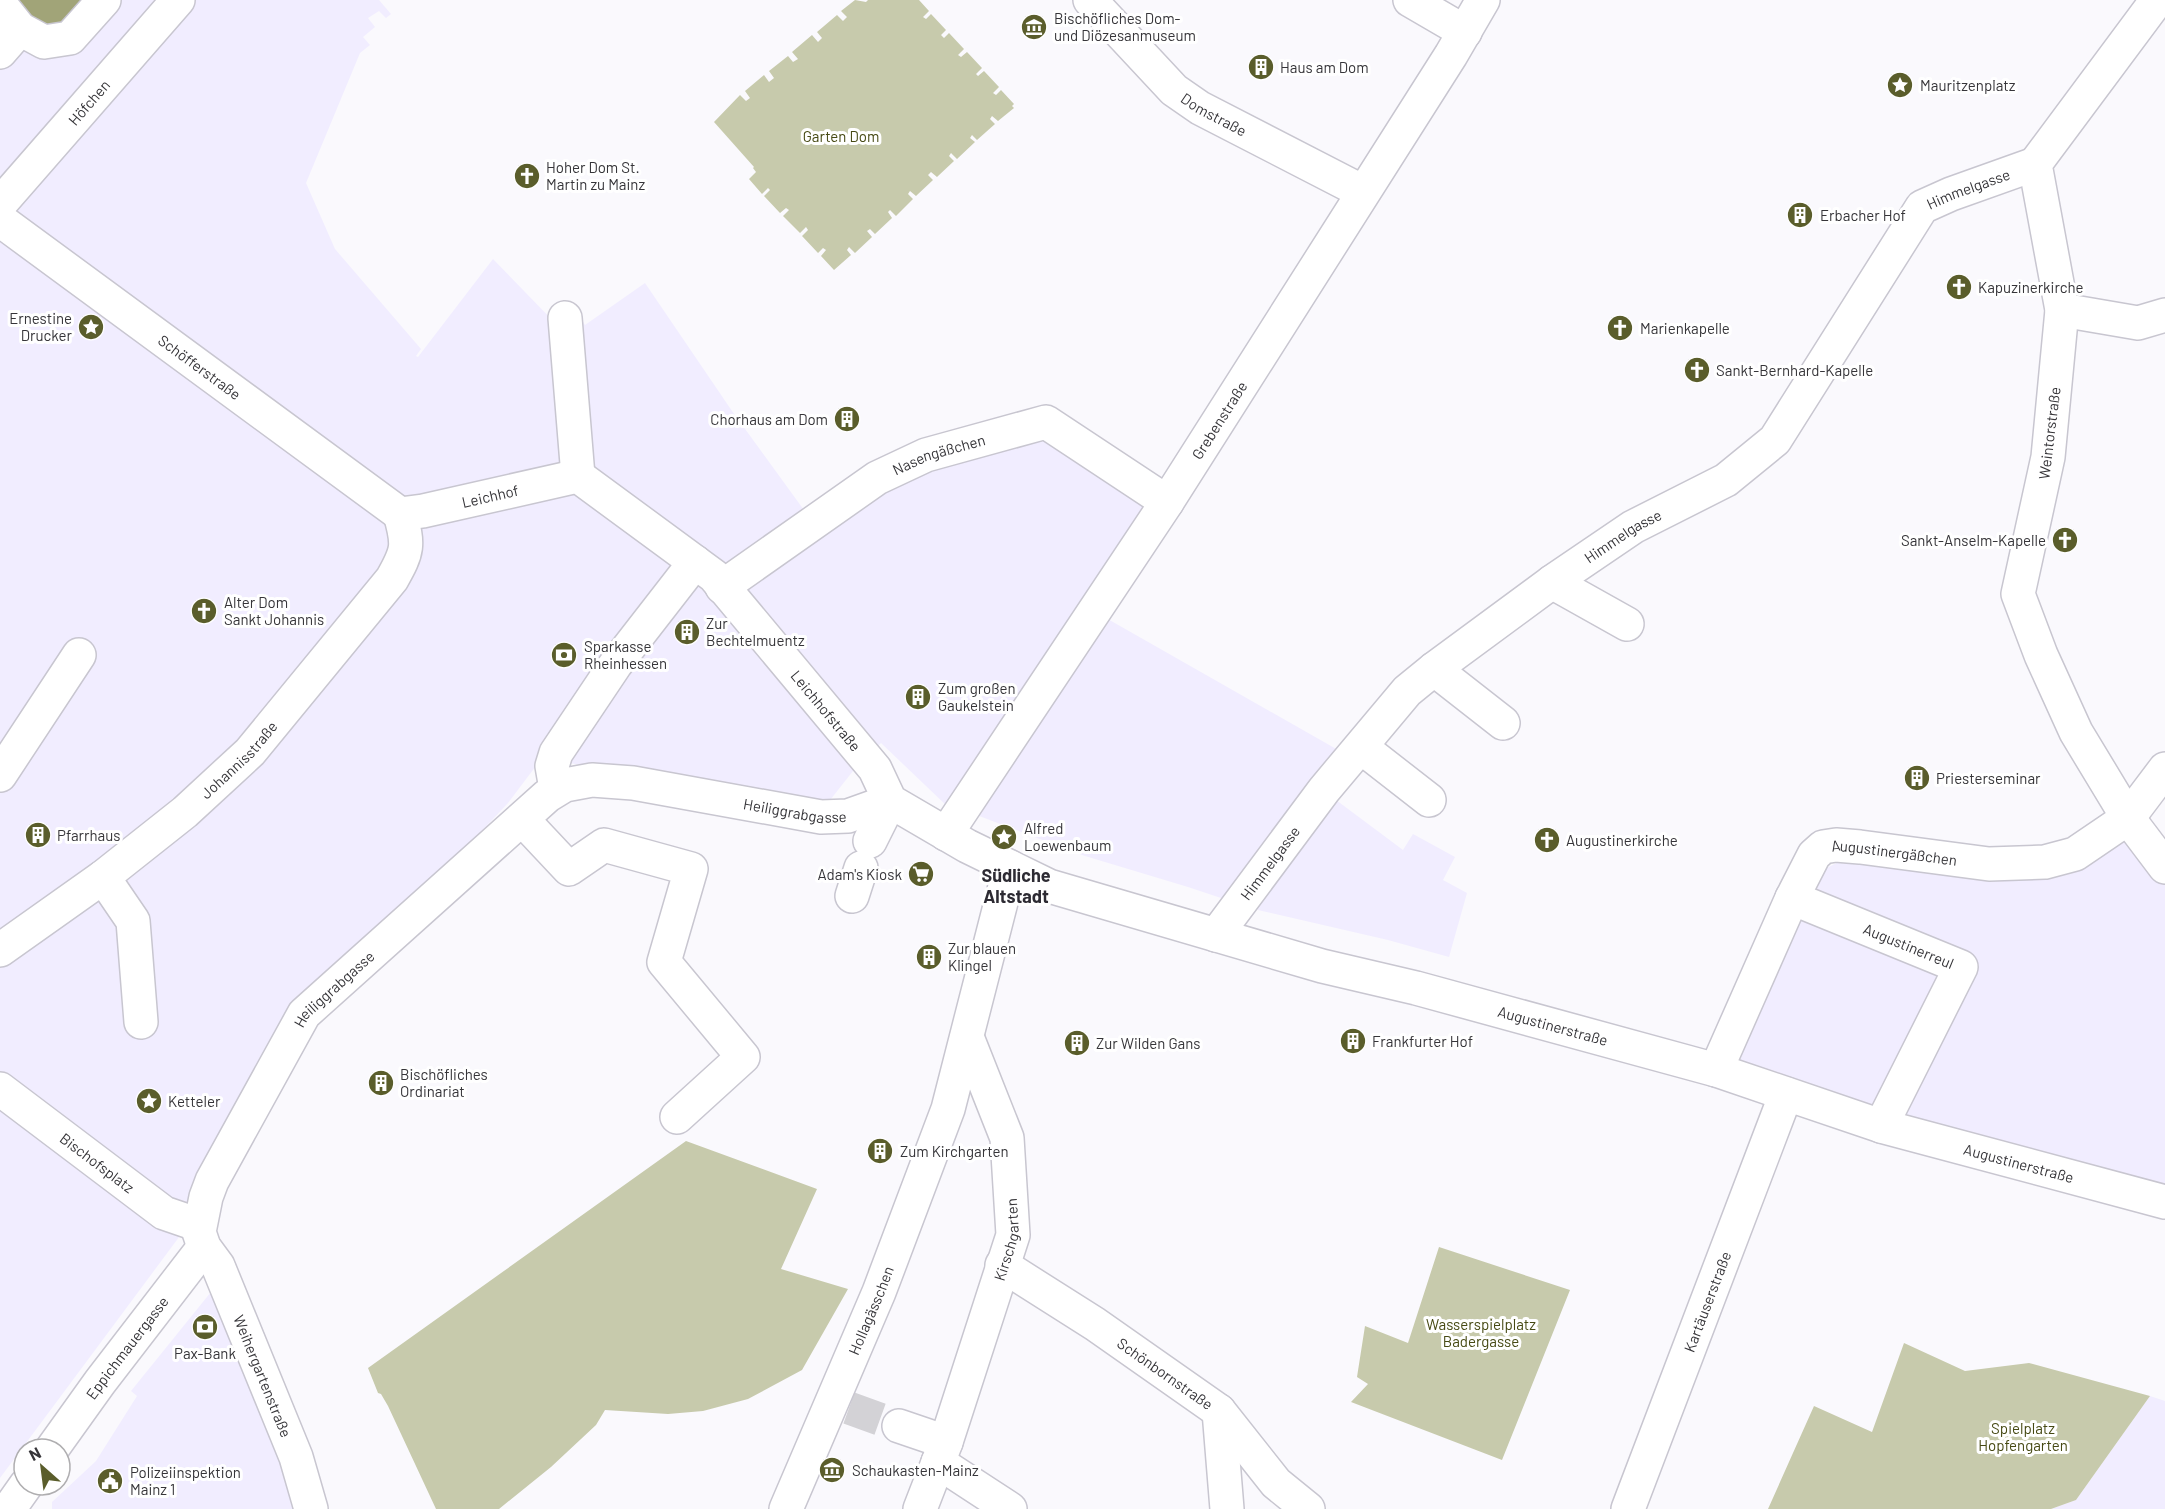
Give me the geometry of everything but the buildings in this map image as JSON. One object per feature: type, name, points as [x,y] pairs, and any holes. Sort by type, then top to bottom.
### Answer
[{"type":"street","points":[[0,0],[10,40],[44,42],[70,38],[104,0]]},
{"type":"street","name":"Höfchen","points":[[0,204],[178,0]]},
{"type":"street","name":"Domstraße","points":[[1090,0],[1174,90],[1200,108],[1362,192]]},
{"type":"street","points":[[1410,0],[1465,32]]},
{"type":"street","name":"Grebenstraße","points":[[946,834],[1167,502],[1465,32],[1483,0]]},
{"type":"street","points":[[2035,164],[2157,0]]},
{"type":"street","name":"Weintorstraße","points":[[2035,164],[2062,310],[2048,457],[2018,594],[2041,655],[2076,732],[2128,818],[2165,867]]},
{"type":"street","name":"Himmelgasse","points":[[1216,935],[1324,790],[1407,692],[1434,669],[1552,582],[1634,527],[1726,480],[1775,440],[1922,207],[1951,194],[2035,164]]},
{"type":"street","name":"Schöfferstraße","points":[[0,220],[400,514]]},
{"type":"street","points":[[2062,310],[2138,323],[2165,315]]},
{"type":"street","points":[[556,789],[552,766],[556,753],[615,665],[710,575],[578,476],[566,318]]},
{"type":"street","name":"Nasengäßchen","points":[[710,575],[877,478],[926,455],[1046,422],[1167,502]]},
{"type":"street","name":"Leichhof","points":[[400,514],[423,512],[578,476]]},
{"type":"street","name":"Johannisstraße","points":[[0,950],[103,877],[185,812],[250,752],[392,579],[403,560],[407,543],[400,514]]},
{"type":"street","name":"Leichhofstraße","points":[[710,575],[875,769],[890,801]]},
{"type":"street","points":[[1552,582],[1628,624]]},
{"type":"street","points":[[0,776],[79,655]]},
{"type":"street","points":[[1434,669],[1503,723]]},
{"type":"street","points":[[1361,747],[1429,800]]},
{"type":"street","name":"Augustinergäßchen","points":[[1716,1070],[1792,898],[1814,855],[1823,847],[1836,845],[1989,864],[2045,862],[2075,854],[2128,818],[2165,769]]},
{"type":"street","name":"Heiliggrabgasse","points":[[201,1236],[206,1197],[212,1181],[304,1014],[556,789],[576,782],[592,780],[633,783],[821,817],[848,816],[890,801]]},
{"type":"street","points":[[861,868],[890,801],[946,834]]},
{"type":"street","points":[[522,819],[569,869],[604,845],[691,869],[664,962],[743,1058],[677,1117]]},
{"type":"street","name":"Augustinerstraße","points":[[946,834],[1049,886],[1322,966],[1416,988],[1716,1070],[1881,1126],[2165,1202]]},
{"type":"street","points":[[967,1037],[1010,867]]},
{"type":"street","points":[[103,877],[134,921],[141,1022]]},
{"type":"street","name":"Augustinerreul","points":[[1792,898],[1961,967],[1881,1126]]},
{"type":"street","name":"Hollagässchen","points":[[786,1509],[840,1405],[879,1292],[948,1109],[967,1037]]},
{"type":"street","name":"Kirschgarten","points":[[920,1509],[942,1452],[1012,1235],[1007,1138],[967,1037]]},
{"type":"street","name":"Bischofsplatz","points":[[0,1089],[164,1213],[201,1236]]},
{"type":"street","name":"Kartäuserstraße","points":[[1628,1509],[1786,1094]]},
{"type":"street","name":"Eppichmauergasse","points":[[61,1437],[201,1236]]},
{"type":"street","name":"Weihergartenstraße","points":[[201,1236],[218,1266],[296,1457],[310,1509]]},
{"type":"street","name":"Schönbornstraße","points":[[1002,1264],[1095,1324],[1219,1411],[1276,1483],[1308,1509]]},
{"type":"street","points":[[1219,1411],[1227,1509]]},
{"type":"street","points":[[899,1426],[942,1452],[1010,1509]]},
{"type":"shaded area","points":[[0,0],[379,0],[391,14],[386,18],[379,11],[368,18],[375,27],[363,37],[370,45],[360,53],[306,183],[335,249],[421,349],[416,356],[418,357],[493,259],[558,326],[574,309],[585,325],[645,283],[732,411],[817,528],[881,486],[1045,433],[1153,502],[948,807],[881,743],[853,771],[823,809],[542,758],[508,803],[445,870],[296,1009],[188,1225],[30,1437],[12,1437],[12,1462],[0,1478]]},
{"type":"shaded area","points":[[14,0],[92,0],[68,26],[44,29],[15,4]]},
{"type":"shaded area","points":[[1106,618],[1338,750],[1233,902],[1085,856],[974,814]]},
{"type":"shaded area","points":[[1328,794],[1403,850],[1413,834],[1455,857],[1443,880],[1467,893],[1449,957],[1388,940],[1258,910],[1254,900]]},
{"type":"shaded area","points":[[2127,835],[2165,883],[2165,1185],[1727,1069],[1823,870],[1854,854],[2017,878],[2070,874]]},
{"type":"shaded area","points":[[211,1292],[245,1361],[298,1509],[52,1509],[52,1502],[57,1497],[72,1497],[72,1483],[96,1461],[137,1396],[131,1391]]},
{"type":"shaded area","points":[[2150,1396],[2165,1401],[2165,1509],[2051,1509],[2076,1500]]},
{"type":"green space","name":"Garten Dom","points":[[855,0],[866,2],[868,0],[919,0],[929,11],[923,17],[926,19],[931,14],[946,30],[941,35],[944,38],[949,33],[964,49],[958,55],[961,57],[967,52],[982,68],[976,74],[978,76],[984,71],[999,87],[993,93],[996,95],[1001,90],[1014,104],[1012,106],[1014,108],[998,121],[992,116],[990,119],[995,124],[977,140],[972,135],[970,138],[975,142],[957,159],[951,153],[949,156],[954,161],[937,177],[931,172],[928,175],[933,180],[916,196],[910,191],[908,194],[913,199],[896,216],[890,210],[888,212],[892,218],[875,234],[870,229],[867,231],[872,237],[855,253],[849,247],[847,250],[851,255],[834,270],[821,256],[826,250],[823,248],[818,253],[802,236],[808,230],[806,227],[800,233],[783,216],[789,210],[786,208],[780,213],[764,196],[770,190],[768,188],[762,194],[749,179],[756,172],[754,167],[714,122],[740,95],[746,101],[750,98],[745,91],[764,75],[769,82],[774,78],[769,71],[788,56],[793,62],[798,59],[792,52],[812,35],[818,42],[822,38],[817,32],[837,15],[843,21],[847,17],[841,11]]},
{"type":"green space","points":[[686,1141],[817,1189],[781,1269],[848,1289],[802,1370],[748,1399],[703,1411],[668,1414],[605,1410],[596,1425],[551,1467],[499,1509],[436,1509],[388,1406],[378,1393],[368,1368]]},
{"type":"green space","name":"Wasserspielplatz Badergasse","points":[[1439,1247],[1570,1290],[1502,1460],[1351,1402],[1368,1384],[1357,1377],[1365,1326],[1408,1343]]},
{"type":"green space","name":"Spielplatz Hopfengarten","points":[[1904,1343],[1965,1371],[2029,1363],[2150,1396],[2076,1500],[2051,1509],[1768,1509],[1814,1406],[1872,1432]]},
{"type":"tunnel","points":[[849,1408],[899,1426]]},
{"type":"place","name":"Bischöfliches Dom- und Diözesanmuseum","points":[[1034,27]]},
{"type":"place","name":"Haus am Dom","points":[[1261,67]]},
{"type":"place","name":"Mauritzenplatz","points":[[1900,85]]},
{"type":"place","name":"Hoher Dom St. Martin zu Mainz","points":[[527,176]]},
{"type":"place","name":"Erbacher Hof","points":[[1800,215]]},
{"type":"place","name":"Kapuzinerkirche","points":[[1959,287]]},
{"type":"place","name":"Ernestine Drucker","points":[[91,327]]},
{"type":"place","name":"Marienkapelle","points":[[1620,328]]},
{"type":"place","name":"Sankt-Bernhard-Kapelle","points":[[1697,370]]},
{"type":"place","name":"Chorhaus am Dom","points":[[847,419]]},
{"type":"place","name":"Sankt-Anselm-Kapelle","points":[[2065,540]]},
{"type":"place","name":"Alter Dom Sankt Johannis","points":[[204,611]]},
{"type":"place","name":"Zur Bechtelmuentz","points":[[687,632]]},
{"type":"place","name":"Sparkasse Rheinhessen","points":[[564,655]]},
{"type":"place","name":"Zum großen Gaukelstein","points":[[918,697]]},
{"type":"place","name":"Priesterseminar","points":[[1917,778]]},
{"type":"place","name":"Pfarrhaus","points":[[38,835]]},
{"type":"place","name":"Alfred Loewenbaum","points":[[1004,837]]},
{"type":"place","name":"Augustinerkirche","points":[[1547,840]]},
{"type":"place","name":"Adam's Kiosk","points":[[921,874]]},
{"type":"place","name":"Zur blauen Klingel","points":[[929,957]]},
{"type":"place","name":"Frankfurter Hof","points":[[1353,1041]]},
{"type":"place","name":"Zur Wilden Gans","points":[[1077,1043]]},
{"type":"place","name":"Bischöfliches Ordinariat","points":[[381,1083]]},
{"type":"place","name":"Ketteler","points":[[149,1101]]},
{"type":"place","name":"Zum Kirchgarten","points":[[880,1151]]},
{"type":"place","name":"Pax-Bank","points":[[205,1327]]},
{"type":"place","name":"Schaukasten-Mainz","points":[[832,1470]]},
{"type":"place","name":"Polizeiinspektion Mainz 1","points":[[110,1481]]},
{"type":"district","name":"Südliche Altstadt","points":[[1016,885]]}]
